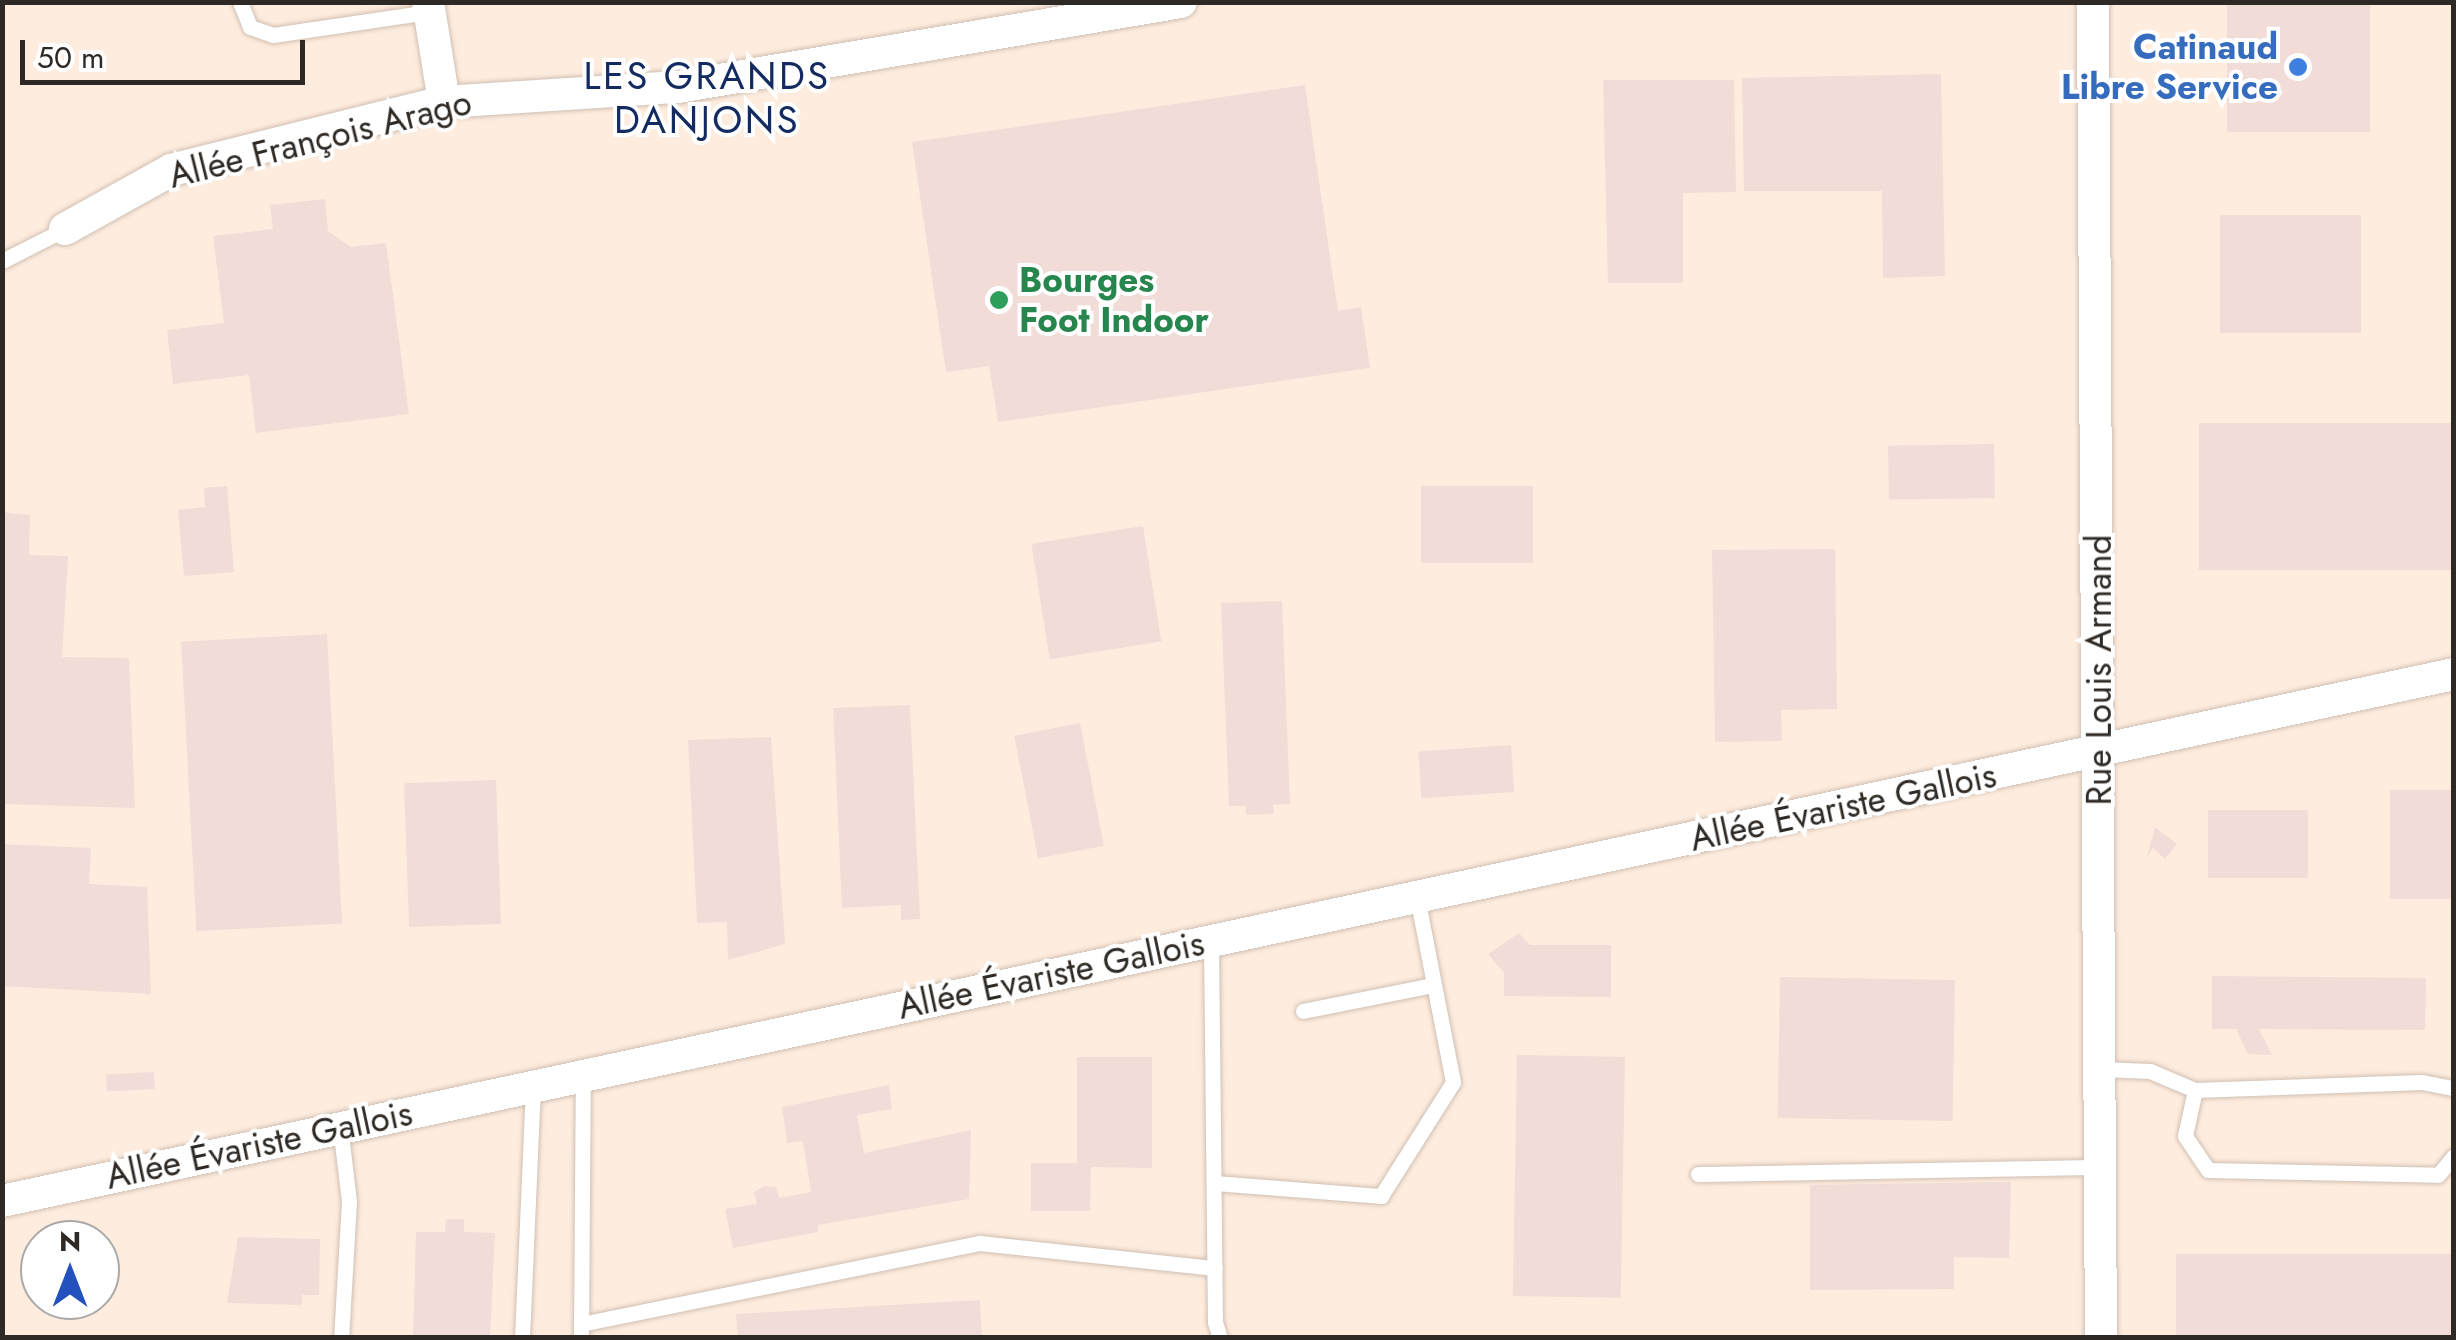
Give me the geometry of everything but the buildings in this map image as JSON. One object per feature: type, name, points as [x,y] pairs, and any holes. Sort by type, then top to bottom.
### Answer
[{"type":"street","name":"Allée François Arago","points":[[65,230],[171,170],[444,102],[678,87],[1181,2]]},
{"type":"street","name":"Rue Louis Armand","points":[[2093,2],[2100,750],[2100,1338]]},
{"type":"street","points":[[429,7],[444,102]]},
{"type":"street","name":"Allée Évariste Gallois","points":[[2,1201],[2454,674]]},
{"type":"lane","points":[[240,2],[250,27],[272,34],[429,7]]},
{"type":"lane","points":[[2,261],[65,230]]},
{"type":"lane","points":[[1216,1184],[1381,1196],[1453,1082],[1417,896]]},
{"type":"lane","points":[[1211,941],[1215,1268],[1220,1338]]},
{"type":"lane","points":[[1303,1011],[1433,986]]},
{"type":"lane","points":[[2101,1069],[2150,1071],[2195,1090],[2422,1082],[2454,1088]]},
{"type":"lane","points":[[582,1077],[581,1331],[980,1243],[1215,1268]]},
{"type":"lane","points":[[522,1338],[533,1087]]},
{"type":"lane","points":[[2195,1090],[2185,1136],[2208,1170],[2438,1174],[2454,1156]]},
{"type":"lane","points":[[340,1126],[349,1200],[341,1338]]},
{"type":"lane","points":[[1698,1174],[2100,1167]]},
{"type":"shaded area","points":[[3,3],[2453,3],[2453,1337],[3,1338]]},
{"type":"place","name":"Catinaud Libre Service","points":[[2298,67]]},
{"type":"place","name":"Bourges Foot Indoor","points":[[999,300]]},
{"type":"district","name":"LES GRANDS DANJONS","points":[[707,98]]}]
